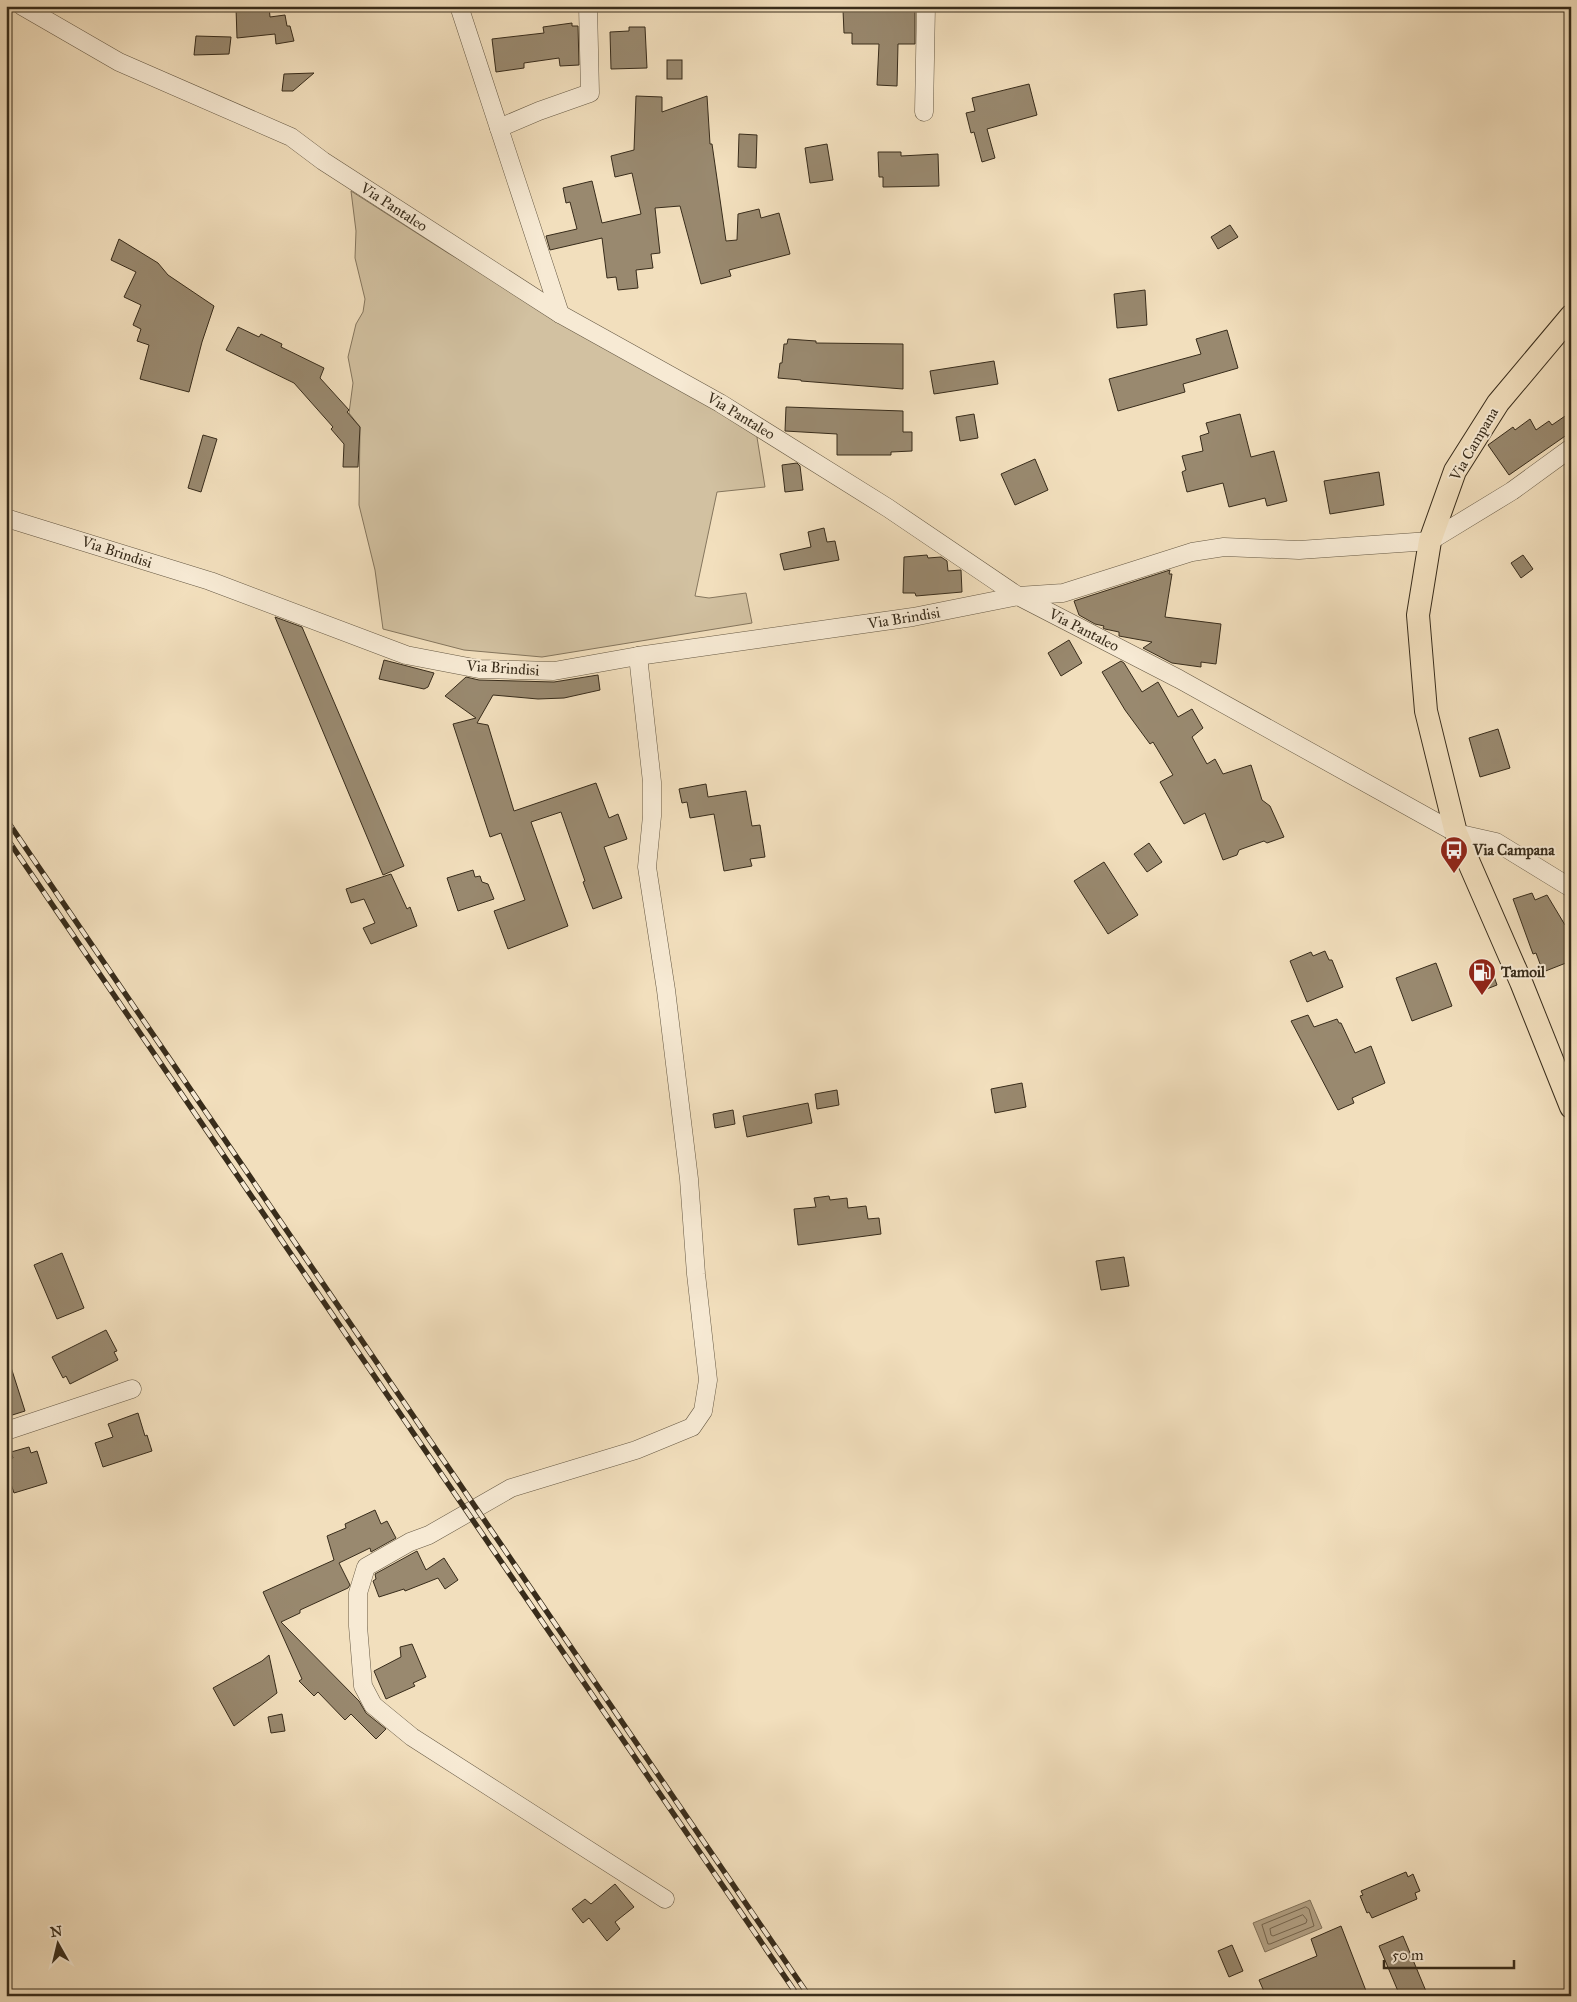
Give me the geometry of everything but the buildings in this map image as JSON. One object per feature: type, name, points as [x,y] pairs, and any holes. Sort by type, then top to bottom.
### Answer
[{"type":"main road","name":"Via Campana","points":[[1571,316],[1498,403],[1455,471],[1430,541],[1418,615],[1425,701],[1456,834],[1521,982],[1571,1107]]},
{"type":"street","name":"Via Pantaleo","points":[[22,6],[119,62],[291,137],[323,161],[560,314],[720,403],[888,508],[1018,596],[1179,679],[1456,834],[1496,842],[1571,888]]},
{"type":"street","points":[[459,6],[560,314]]},
{"type":"street","points":[[499,128],[590,92],[588,6]]},
{"type":"street","points":[[924,112],[926,6]]},
{"type":"street","points":[[1430,541],[1512,491],[1571,448]]},
{"type":"street","name":"Via Brindisi","points":[[6,518],[210,581],[406,655],[479,669],[554,671],[638,656],[913,617],[1018,596],[1063,593],[1192,552],[1224,547],[1299,550],[1430,541]]},
{"type":"street","points":[[638,656],[652,782],[652,816],[647,867],[666,990],[689,1179],[696,1274],[708,1380],[703,1411],[692,1427],[636,1450],[511,1488],[429,1535],[410,1542],[366,1567],[358,1594],[358,1626],[363,1686],[373,1706],[412,1737],[665,1899]]},
{"type":"street","points":[[6,1431],[132,1389]]},
{"type":"shaded area","points":[[351,191],[448,253],[756,431],[765,487],[717,492],[695,596],[709,598],[746,593],[752,623],[542,657],[464,650],[383,629],[375,570],[359,505],[360,427],[349,413],[353,383],[348,357],[356,324],[363,312],[365,299],[355,258],[356,231]]},
{"type":"water","points":[[1310,1900],[1322,1928],[1265,1952],[1253,1923]]},
{"type":"railway","points":[[6,819],[809,1996]]},
{"type":"railway","points":[[6,837],[798,1996]]},
{"type":"place","name":"Via Campana","points":[[1454,874]]},
{"type":"place","name":"Tamoil","points":[[1482,996]]}]
